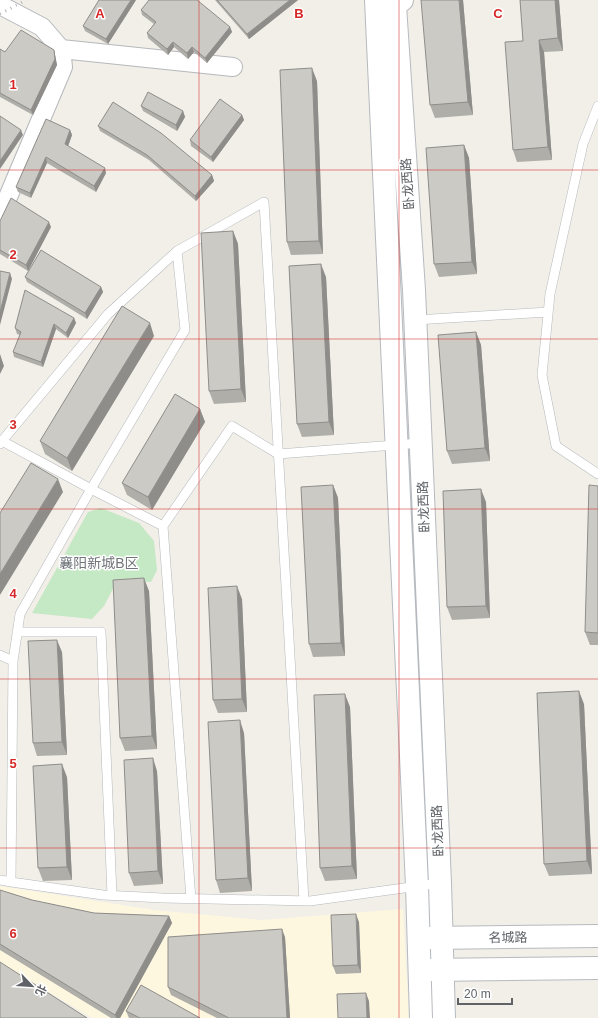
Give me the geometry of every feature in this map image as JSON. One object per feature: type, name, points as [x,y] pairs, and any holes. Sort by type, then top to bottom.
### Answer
[{"type":"main road","name":"卧龙西路","points":[[376,0],[417,886],[421,1018]]},
{"type":"main road","name":"卧龙西路","points":[[402,0],[395,6],[415,320],[421,443],[440,883],[444,1018]]},
{"type":"main road","name":"名城路","points":[[419,938],[598,936]]},
{"type":"main road","points":[[419,970],[598,968]]},
{"type":"street","points":[[0,5],[42,27],[61,49],[63,67],[0,216]]},
{"type":"street","points":[[61,49],[233,67]]},
{"type":"lane","points":[[598,106],[583,144],[550,294],[542,375],[556,446],[598,474]]},
{"type":"lane","points":[[163,526],[1,443],[108,314],[178,252],[264,202],[304,901]]},
{"type":"lane","points":[[11,882],[13,661],[20,614],[91,489],[185,330],[178,252]]},
{"type":"lane","points":[[415,320],[548,312]]},
{"type":"lane","points":[[191,899],[163,526],[232,426],[278,454],[421,443]]},
{"type":"lane","points":[[18,632],[101,632],[112,895]]},
{"type":"lane","points":[[0,655],[13,661]]},
{"type":"lane","points":[[0,880],[112,895],[191,899],[304,901],[440,883]]},
{"type":"shaded area","points":[[0,886],[154,910],[262,920],[403,909],[409,1018],[92,1018],[0,963]]},
{"type":"green space","points":[[101,508],[139,523],[154,541],[157,570],[151,582],[117,581],[104,606],[92,619],[32,613],[88,512]]},
{"type":"building","points":[[99,0],[131,0],[106,39],[83,26]]},
{"type":"building","points":[[149,0],[197,0],[230,27],[205,58],[192,47],[187,53],[173,42],[167,49],[147,33],[156,22],[141,10]]},
{"type":"building","points":[[217,0],[290,0],[247,34]]},
{"type":"building","points":[[421,0],[459,0],[468,102],[430,105]]},
{"type":"building","points":[[520,0],[555,0],[558,38],[539,40],[548,147],[513,150],[505,42],[523,41]]},
{"type":"building","points":[[21,30],[54,50],[55,59],[31,110],[0,93],[0,49],[5,52]]},
{"type":"building","points":[[312,68],[319,241],[287,242],[280,70]]},
{"type":"building","points":[[148,92],[183,111],[176,125],[141,106]]},
{"type":"building","points":[[220,99],[242,115],[211,157],[190,140]]},
{"type":"building","points":[[113,102],[161,133],[212,175],[195,196],[147,155],[98,126]]},
{"type":"building","points":[[0,116],[21,130],[0,161]]},
{"type":"building","points":[[46,119],[70,130],[65,144],[105,168],[94,186],[46,157],[30,193],[16,187]]},
{"type":"building","points":[[464,145],[472,262],[434,264],[426,148]]},
{"type":"building","points":[[11,198],[49,222],[26,265],[0,250],[0,221]]},
{"type":"building","points":[[233,231],[241,389],[209,391],[201,233]]},
{"type":"building","points":[[41,250],[101,287],[85,313],[25,277]]},
{"type":"building","points":[[321,264],[329,422],[297,424],[289,266]]},
{"type":"building","points":[[0,271],[10,273],[0,312]]},
{"type":"building","points":[[25,290],[74,318],[66,333],[54,324],[41,362],[13,352],[21,332],[15,328]]},
{"type":"building","points":[[122,306],[150,323],[67,458],[40,441]]},
{"type":"building","points":[[476,332],[485,448],[447,451],[438,335]]},
{"type":"building","points":[[175,394],[200,409],[148,497],[122,483]]},
{"type":"building","points":[[31,463],[58,479],[0,574],[0,513]]},
{"type":"building","points":[[333,485],[341,643],[309,644],[301,487]]},
{"type":"building","points":[[589,485],[598,486],[598,633],[585,632]]},
{"type":"building","points":[[481,489],[486,606],[447,607],[443,491]]},
{"type":"building","points":[[144,578],[152,736],[120,738],[113,580]]},
{"type":"building","points":[[237,586],[242,699],[213,700],[208,588]]},
{"type":"building","points":[[57,640],[62,742],[33,743],[28,641]]},
{"type":"building","points":[[579,691],[587,861],[544,864],[537,693]]},
{"type":"building","points":[[345,694],[352,866],[320,868],[314,695]]},
{"type":"building","points":[[240,720],[248,878],[216,880],[208,722]]},
{"type":"building","points":[[153,758],[158,871],[129,873],[124,760]]},
{"type":"building","points":[[62,764],[67,867],[38,868],[33,766]]},
{"type":"building","points":[[0,890],[32,900],[94,913],[169,916],[115,1015],[0,944]]},
{"type":"building","points":[[356,914],[358,965],[333,966],[331,915]]},
{"type":"building","points":[[282,929],[287,1018],[229,1018],[168,987],[168,937]]},
{"type":"building","points":[[0,962],[87,1018],[0,1018]]},
{"type":"building","points":[[141,985],[200,1018],[140,1018],[126,1011]]},
{"type":"building","points":[[366,993],[367,1018],[338,1018],[337,994]]},
{"type":"railway","points":[[0,14],[26,0]]},
{"type":"district","name":"襄阳新城B区","points":[[99,563]]}]
